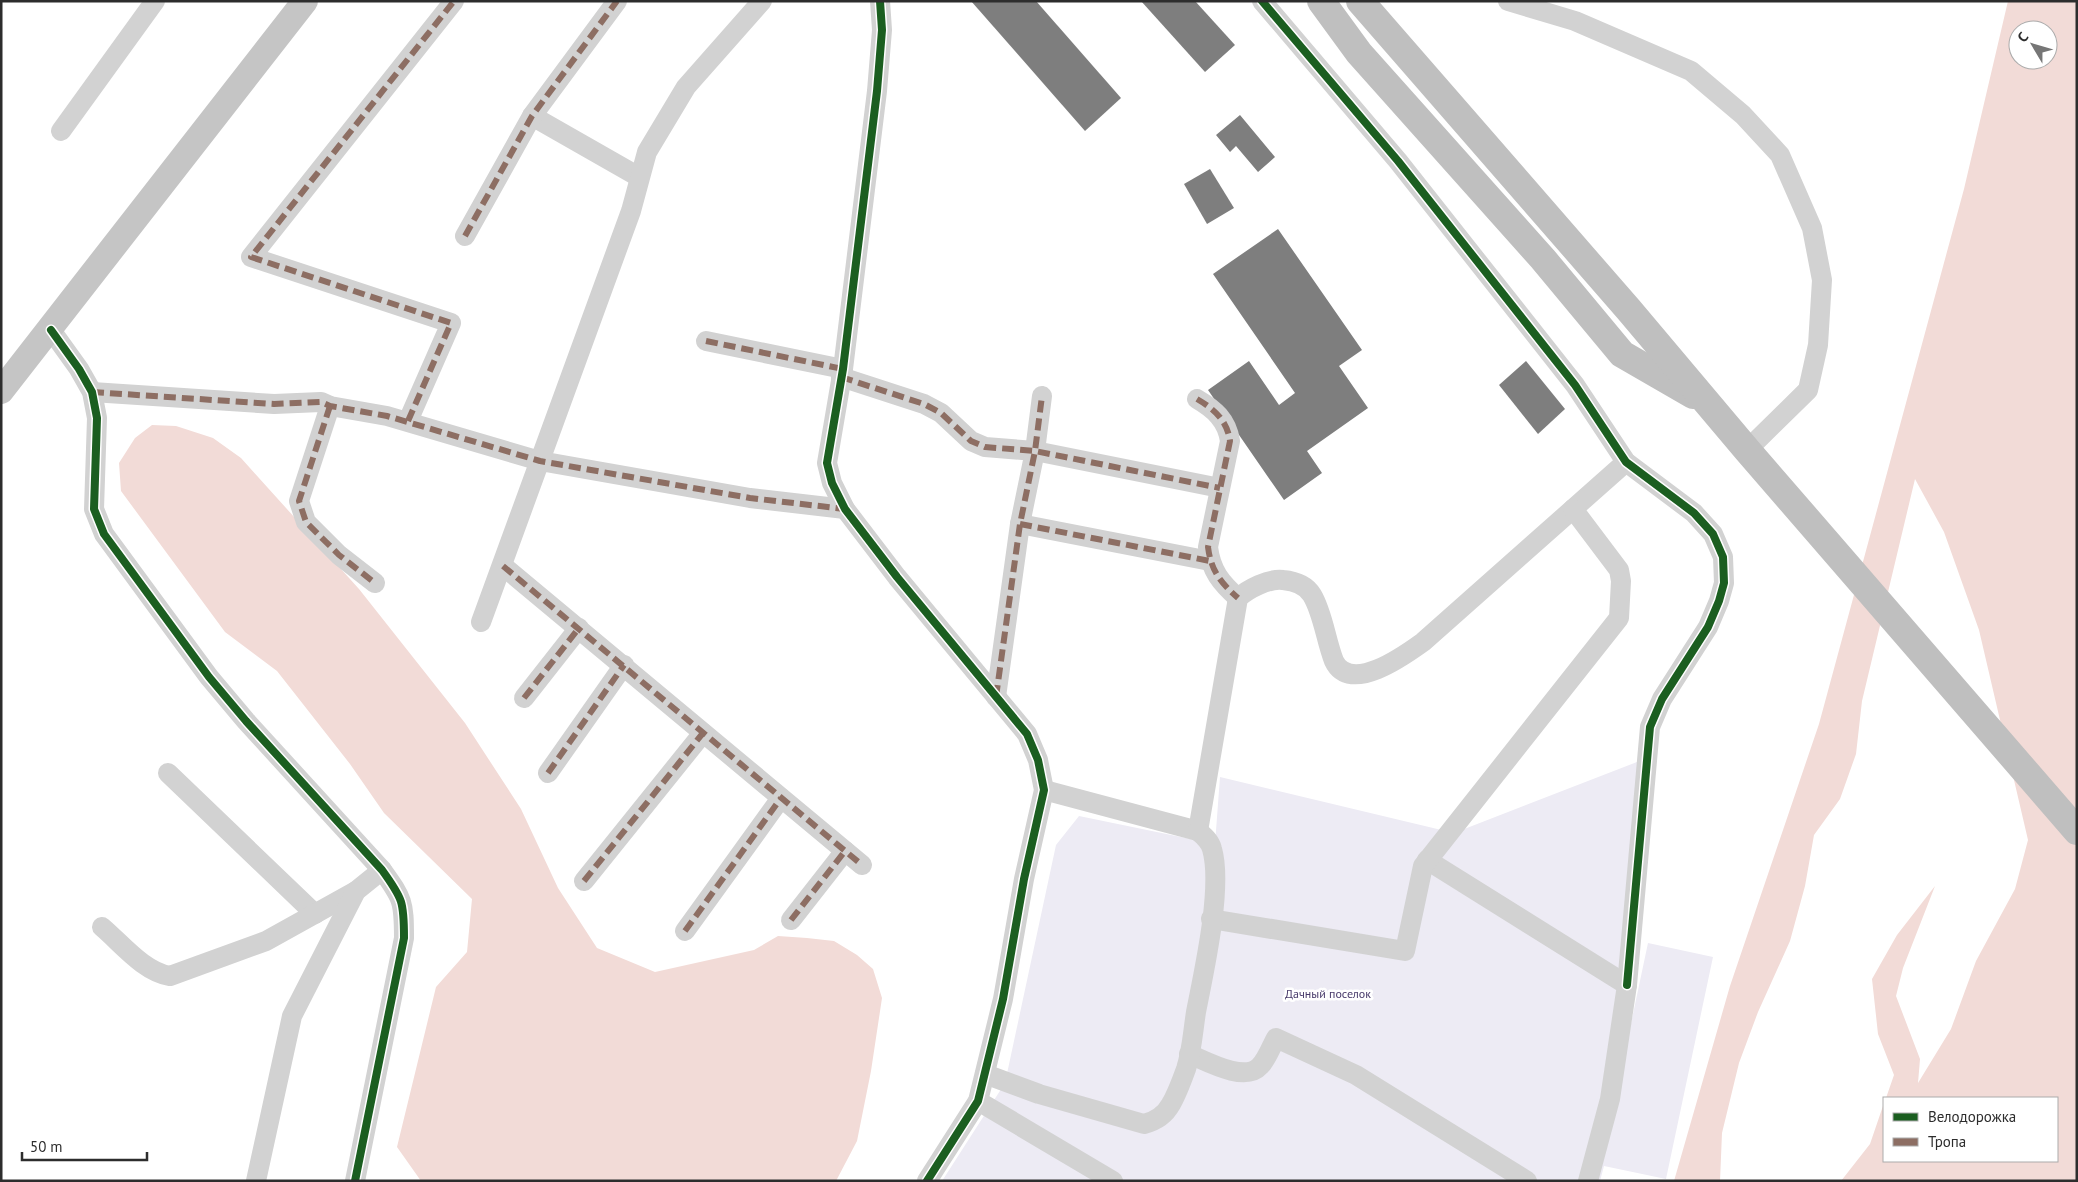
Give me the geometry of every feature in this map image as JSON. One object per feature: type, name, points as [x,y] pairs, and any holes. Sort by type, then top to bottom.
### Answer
[{"type":"highway","points":[[1321,1],[1359,53],[1543,258],[1622,354],[1708,403]]},
{"type":"highway","points":[[1360,1],[1617,295],[1747,450],[2077,831]]},
{"type":"main road","points":[[1,391],[305,1]]},
{"type":"street","points":[[61,131],[155,1]]},
{"type":"street","points":[[408,422],[451,324],[251,257],[454,1]]},
{"type":"street","points":[[465,236],[532,116],[617,1]]},
{"type":"street","points":[[481,622],[631,211],[647,152],[686,87],[762,1]]},
{"type":"street","points":[[880,1],[882,30],[877,91],[842,373],[827,463],[832,483],[845,509],[1027,734],[1038,760],[1044,790],[1024,879],[1003,999],[978,1101],[927,1181]]},
{"type":"street","points":[[1262,1],[1411,176],[1575,385],[1626,462],[1694,513],[1713,534],[1723,557],[1724,583],[1708,627],[1662,699],[1650,727],[1627,985],[1610,1099],[1588,1181]]},
{"type":"street","points":[[1508,1],[1575,21],[1690,71],[1743,115],[1780,155],[1812,228],[1822,280],[1818,345],[1808,390],[1747,450]]},
{"type":"street","points":[[532,116],[639,178]]},
{"type":"street","points":[[50,330],[79,369],[92,392],[97,418],[94,508],[104,534],[215,684],[246,721],[382,870],[401,896],[404,910],[404,938],[355,1181]]},
{"type":"street","points":[[706,341],[842,373],[924,404],[941,413],[971,441],[985,448],[1035,452],[1220,488]]},
{"type":"street","points":[[92,392],[274,404],[321,402],[330,406],[408,422],[540,460],[750,498],[845,509]]},
{"type":"street","points":[[996,697],[1020,524],[1035,452],[1042,396]]},
{"type":"street","points":[[1197,399],[1216,413],[1228,427],[1230,441],[1208,547],[1210,561],[1219,581],[1238,598]]},
{"type":"street","points":[[330,406],[299,501],[306,522],[339,555],[375,584]]},
{"type":"street","points":[[1198,831],[1238,598],[1247,590],[1280,579],[1302,585],[1312,595],[1335,663],[1347,673],[1354,675],[1365,674],[1401,658],[1423,642],[1626,462]]},
{"type":"street","points":[[1211,919],[1405,951],[1423,866],[1619,618],[1621,581],[1619,570],[1573,509]]},
{"type":"street","points":[[1020,524],[1210,561]]},
{"type":"street","points":[[503,566],[862,865]]},
{"type":"street","points":[[524,698],[579,628]]},
{"type":"street","points":[[548,773],[624,665]]},
{"type":"street","points":[[584,881],[703,733]]},
{"type":"street","points":[[168,773],[315,914]]},
{"type":"street","points":[[984,1074],[1039,1094],[1144,1124],[1154,1122],[1171,1104],[1186,1068],[1189,1054],[1214,895],[1212,847],[1198,831],[1044,790]]},
{"type":"street","points":[[685,931],[781,798]]},
{"type":"street","points":[[791,920],[845,851]]},
{"type":"street","points":[[1427,860],[1627,985]]},
{"type":"street","points":[[102,927],[149,968],[160,974],[170,976],[266,941],[356,891],[382,870]]},
{"type":"street","points":[[256,1181],[292,1016],[356,891]]},
{"type":"street","points":[[1189,1054],[1233,1072],[1249,1072],[1260,1068],[1276,1038],[1356,1075],[1527,1181]]},
{"type":"street","points":[[978,1101],[1113,1181]]},
{"type":"green space","name":"Дачный поселок","points":[[1655,755],[1618,1085],[1648,943],[1713,957],[1666,1179],[1604,1166],[1600,1181],[942,1181],[1005,1083],[1056,845],[1079,816],[1215,844],[1220,777],[1454,833]]},
{"type":"shaded area","points":[[2008,1],[2077,1],[2077,1181],[1841,1181],[1870,1144],[1883,1106],[1883,1162],[2058,1162],[2058,1097],[1886,1097],[1894,1075],[1878,1034],[1872,979],[1897,935],[1935,886],[1903,968],[1896,996],[1920,1059],[1918,1083],[1951,1029],[1976,961],[2015,889],[2028,840],[1979,630],[1944,532],[1915,479],[1862,701],[1856,754],[1840,799],[1814,835],[1805,886],[1790,941],[1758,1012],[1739,1063],[1722,1133],[1720,1181],[1674,1181],[1730,986],[1819,724],[1964,189]]},
{"type":"shaded area","points":[[152,425],[176,426],[213,438],[241,458],[359,589],[465,723],[521,809],[558,888],[597,948],[655,972],[754,950],[778,936],[807,938],[834,941],[857,955],[873,969],[882,998],[871,1071],[857,1141],[836,1181],[421,1181],[397,1147],[436,987],[467,952],[472,899],[384,813],[350,764],[277,671],[225,632],[121,491],[119,463],[135,438]]},
{"type":"building","points":[[971,1],[1036,1],[1121,98],[1085,131]]},
{"type":"building","points":[[1141,1],[1195,1],[1235,45],[1205,72]]},
{"type":"building","points":[[1240,115],[1275,157],[1258,172],[1236,146],[1230,152],[1216,135]]},
{"type":"building","points":[[1210,169],[1234,208],[1207,224],[1184,184]]},
{"type":"building","points":[[1278,229],[1362,350],[1339,366],[1368,408],[1307,451],[1322,473],[1284,500],[1208,390],[1249,361],[1279,405],[1295,393],[1213,274]]},
{"type":"building","points":[[1526,361],[1565,409],[1538,434],[1499,385]]},
{"type":"marked path","points":[[408,421],[451,323],[251,257],[454,1]]},
{"type":"marked path","points":[[465,236],[532,116],[617,1]]},
{"type":"marked path","points":[[706,341],[843,369]]},
{"type":"marked path","points":[[841,377],[924,404],[941,413],[971,441],[985,447],[1035,451],[1220,488]]},
{"type":"marked path","points":[[92,392],[274,404],[321,402],[330,406],[387,416],[540,461],[750,498],[845,509]]},
{"type":"marked path","points":[[996,697],[1020,524],[1035,451],[1042,396]]},
{"type":"marked path","points":[[1197,399],[1209,407],[1223,421],[1230,441],[1208,547],[1214,570],[1238,598]]},
{"type":"marked path","points":[[330,406],[299,501],[306,522],[339,555],[375,583]]},
{"type":"marked path","points":[[1020,524],[1210,561]]},
{"type":"marked path","points":[[503,566],[862,865]]},
{"type":"marked path","points":[[524,698],[579,628]]},
{"type":"marked path","points":[[548,773],[624,665]]},
{"type":"marked path","points":[[584,881],[703,733]]},
{"type":"marked path","points":[[685,931],[781,798]]},
{"type":"marked path","points":[[791,920],[845,851]]},
{"type":"cycle path","points":[[880,1],[882,30],[877,91],[843,369],[827,463],[832,483],[845,509],[897,577],[1027,734],[1038,760],[1044,790],[1024,879],[1003,999],[978,1101],[927,1181]]},
{"type":"cycle path","points":[[1262,1],[1398,161],[1575,385],[1626,462],[1694,513],[1713,534],[1723,557],[1724,583],[1708,627],[1662,699],[1650,727],[1627,985]]},
{"type":"cycle path","points":[[51,330],[79,369],[92,392],[97,418],[94,509],[104,534],[209,677],[246,721],[382,870],[401,901],[404,916],[404,938],[355,1181]]}]
